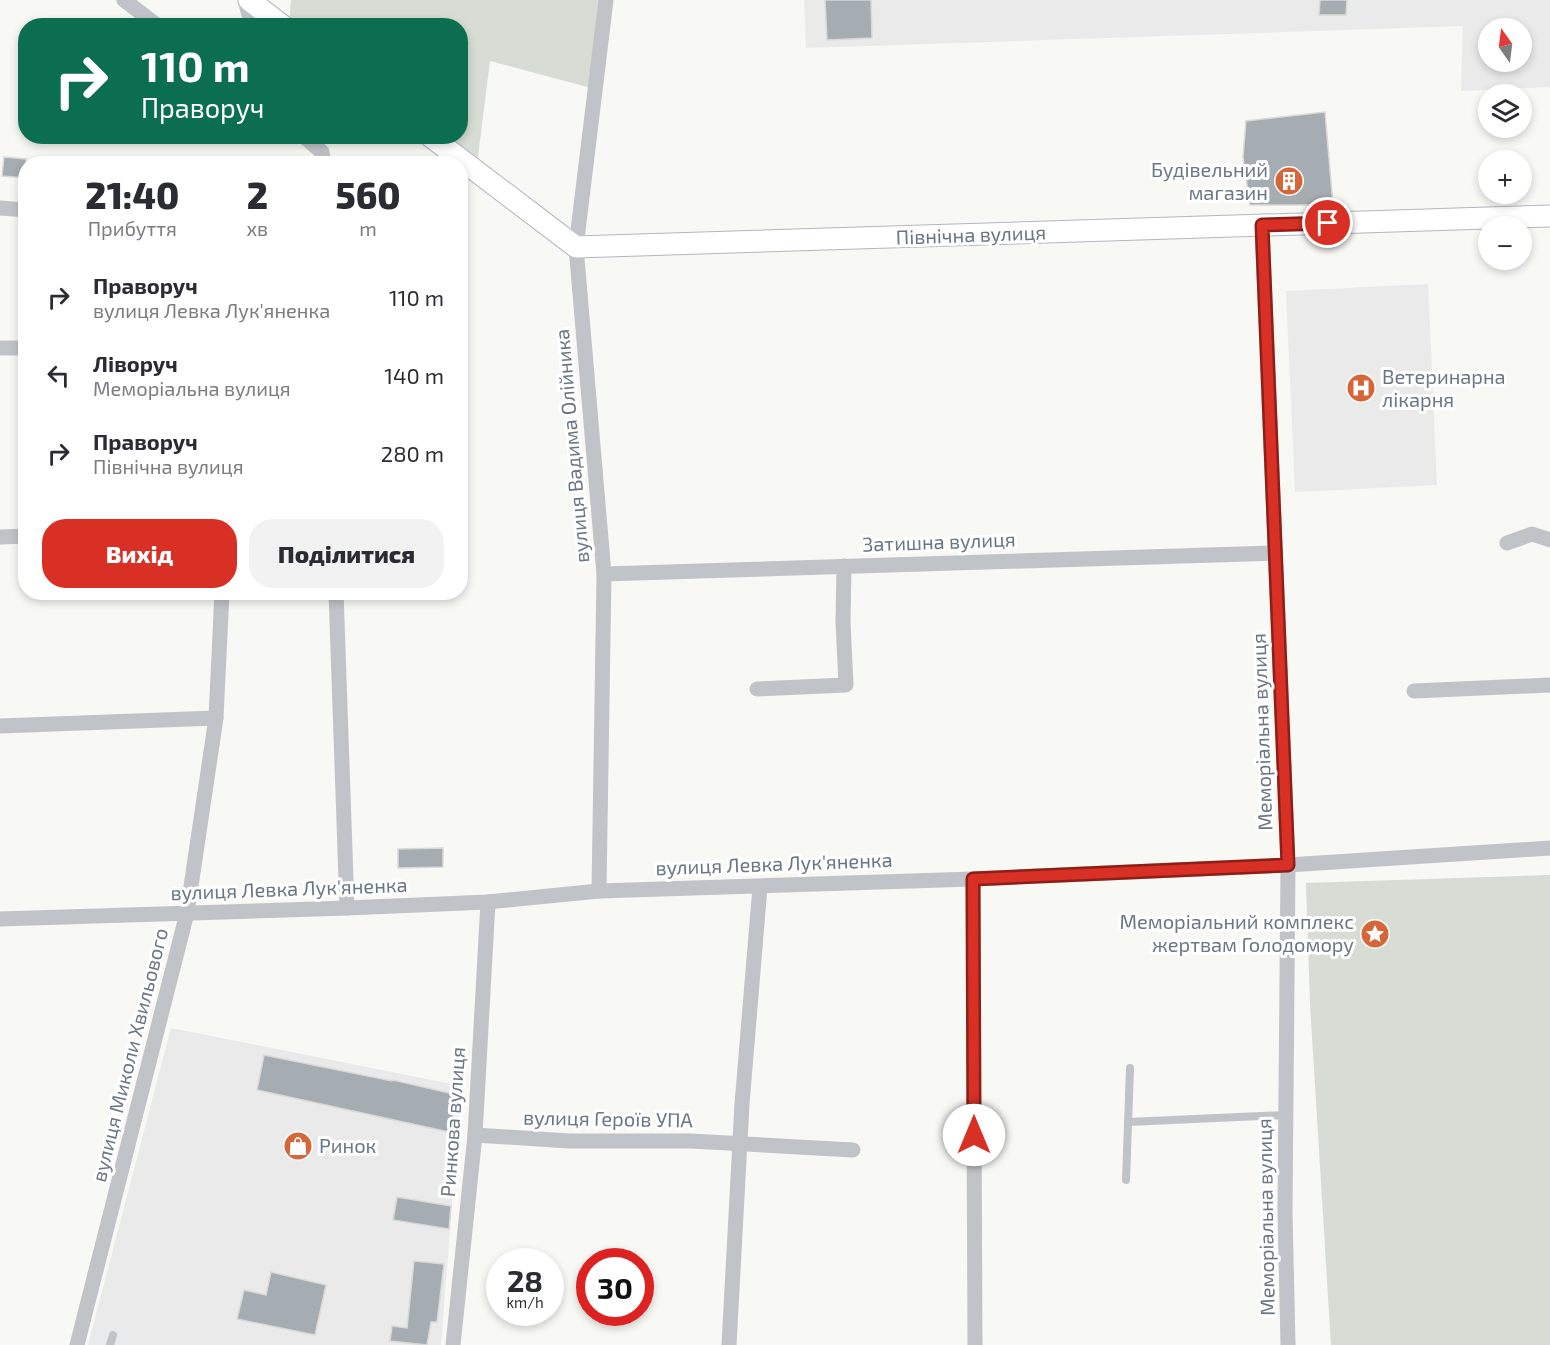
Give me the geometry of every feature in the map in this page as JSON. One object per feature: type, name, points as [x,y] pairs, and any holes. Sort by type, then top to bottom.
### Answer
[{"type":"street","points":[[124,0],[148,18]]},
{"type":"street","points":[[247,0],[250,18]]},
{"type":"street","points":[[247,0],[272,18]]},
{"type":"street","name":"вулиця Вадима Олійника","points":[[599,891],[604,574],[576,247],[606,0]]},
{"type":"street","points":[[312,144],[322,152],[323,156]]},
{"type":"street","points":[[441,144],[456,156]]},
{"type":"street","points":[[468,165],[576,247]]},
{"type":"street","points":[[0,208],[18,209]]},
{"type":"street","name":"Північна вулиця","points":[[576,247],[1550,216]]},
{"type":"street","name":"Меморіальна вулиця","points":[[1262,225],[1288,865],[1285,1212],[1288,1345]]},
{"type":"street","points":[[0,348],[18,348]]},
{"type":"street","points":[[1507,543],[1532,534],[1550,540]]},
{"type":"street","points":[[0,537],[18,536]]},
{"type":"street","name":"Затишна вулиця","points":[[604,574],[1276,553]]},
{"type":"street","points":[[756,689],[846,686],[843,622],[844,566]]},
{"type":"street","name":"вулиця Миколи Хвильового","points":[[77,1345],[188,913],[216,718],[222,600]]},
{"type":"street","points":[[336,600],[346,908]]},
{"type":"street","points":[[1413,691],[1550,685]]},
{"type":"street","points":[[0,726],[216,718]]},
{"type":"street","name":"вулиця Левка Лук'яненка","points":[[0,919],[488,902],[599,891],[973,879],[1288,865],[1550,848]]},
{"type":"street","points":[[973,879],[975,1345]]},
{"type":"street","points":[[729,1345],[740,1145],[760,886]]},
{"type":"street","name":"Ринкова вулиця","points":[[453,1345],[475,1136],[488,902]]},
{"type":"street","name":"вулиця Героїв УПА","points":[[475,1136],[569,1141],[691,1141],[853,1150]]},
{"type":"lane","points":[[1126,1180],[1130,1068]]},
{"type":"lane","points":[[1128,1122],[1286,1114]]},
{"type":"lane","points":[[110,1345],[113,1335]]},
{"type":"shaded area","points":[[291,0],[606,0],[595,89],[490,61],[476,172],[468,166],[468,156],[455,156],[438,144],[468,144],[468,18],[290,18]]},
{"type":"shaded area","points":[[804,0],[1550,0],[1550,87],[1532,88],[1532,84],[1478,84],[1478,90],[1461,91],[1463,26],[806,48]]},
{"type":"shaded area","name":"Ветеринарна лікарня","points":[[1428,284],[1437,485],[1295,492],[1286,291]]},
{"type":"shaded area","points":[[1550,875],[1550,1345],[1331,1345],[1310,1004],[1306,883]]},
{"type":"shaded area","name":"Ринок","points":[[171,1028],[461,1086],[441,1345],[88,1345]]},
{"type":"building","points":[[825,0],[871,0],[872,38],[827,40]]},
{"type":"building","points":[[1320,0],[1347,0],[1346,15],[1319,15]]},
{"type":"building","name":"Будівельний магазин","points":[[1325,112],[1333,205],[1250,205],[1243,157],[1246,121]]},
{"type":"building","points":[[4,157],[18,158],[18,177],[2,176]]},
{"type":"building","points":[[443,848],[443,867],[398,868],[398,849]]},
{"type":"building","points":[[264,1055],[458,1095],[449,1132],[257,1090]]},
{"type":"building","points":[[397,1197],[451,1206],[449,1229],[393,1220]]},
{"type":"building","points":[[414,1261],[444,1264],[437,1322],[431,1322],[427,1345],[390,1341],[392,1326],[407,1328]]},
{"type":"building","points":[[271,1272],[326,1285],[315,1335],[237,1319],[244,1290],[266,1295]]},
{"type":"place","name":"Будівельний магазин","points":[[1289,181]]},
{"type":"place","name":"Ветеринарна лікарня","points":[[1361,388]]},
{"type":"place","name":"Меморіальний комплекс жертвам Голодомору","points":[[1375,934]]},
{"type":"place","name":"Ринок","points":[[298,1146]]},
{"type":"route","points":[[974,1135],[973,879],[1288,865],[1262,225],[1328,223]]}]
